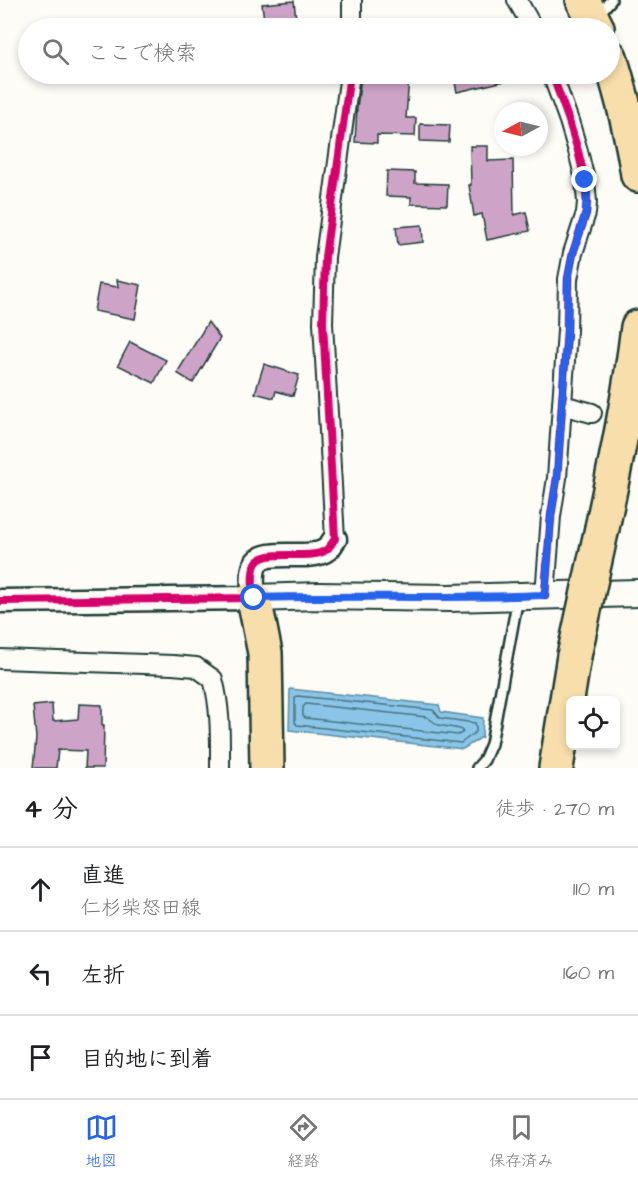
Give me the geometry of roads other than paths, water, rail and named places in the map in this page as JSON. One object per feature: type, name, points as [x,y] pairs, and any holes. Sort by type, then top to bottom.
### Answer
[{"type":"highway","points":[[583,0],[593,18]]},
{"type":"highway","points":[[618,84],[624,101],[638,175]]},
{"type":"highway","points":[[556,768],[612,530],[638,327]]},
{"type":"highway","points":[[612,530],[638,458]]},
{"type":"highway","points":[[247,768],[245,652],[254,598]]},
{"type":"highway","points":[[254,598],[265,653],[267,768]]},
{"type":"highway","points":[[583,658],[585,696]]},
{"type":"highway","points":[[575,768],[577,750]]},
{"type":"main road","points":[[254,598],[320,596],[449,598],[638,592]]},
{"type":"street","points":[[352,0],[352,18]]},
{"type":"street","points":[[517,0],[527,18]]},
{"type":"street","points":[[0,601],[254,598],[253,572],[256,562],[264,556],[317,554],[328,550],[334,539],[323,323],[325,257],[349,84]]},
{"type":"street","points":[[545,595],[551,516],[557,478],[567,331],[568,279],[573,253],[586,213],[587,192],[578,151],[556,84]]},
{"type":"street","points":[[562,405],[592,413]]},
{"type":"street","points":[[0,659],[173,665],[196,668],[213,679],[218,698],[220,768]]},
{"type":"lane","points":[[601,18],[603,9],[611,0]]},
{"type":"lane","points":[[477,768],[484,760],[491,744],[518,596]]},
{"type":"water","points":[[290,689],[439,705],[441,712],[483,718],[482,737],[463,749],[289,730]]}]
